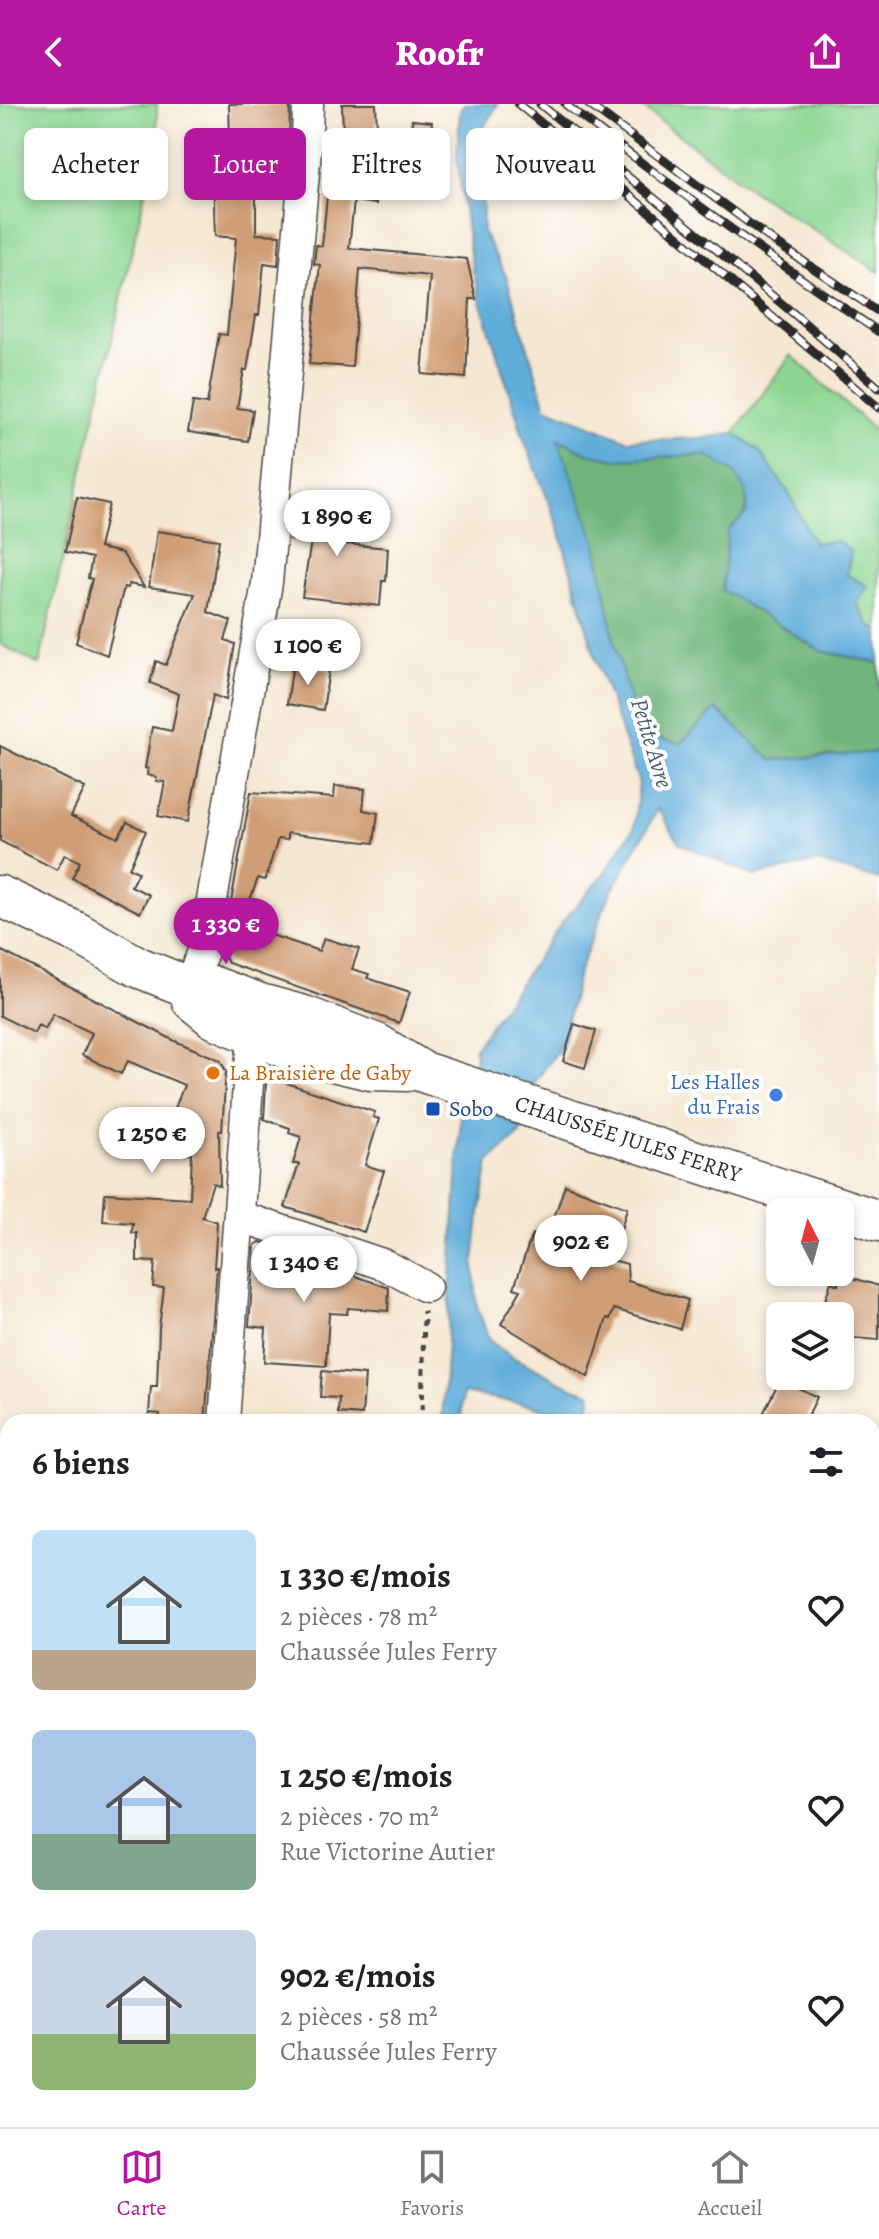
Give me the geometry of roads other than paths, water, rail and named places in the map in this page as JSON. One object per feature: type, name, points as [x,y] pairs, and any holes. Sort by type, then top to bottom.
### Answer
[{"type":"main road","name":"CHAUSSÉE JULES FERRY","points":[[0,896],[76,932],[133,964],[188,987],[206,984],[295,1052],[371,1070],[423,1072],[879,1221]]},
{"type":"street","points":[[188,987],[203,952],[267,583],[308,104]]},
{"type":"street","points":[[225,1414],[257,1020]]},
{"type":"street","points":[[239,1216],[385,1265],[426,1287]]},
{"type":"water","name":"Petite Avre","points":[[464,104],[498,104],[483,128],[466,128],[466,200],[483,200],[483,232],[506,276],[546,407],[627,440],[706,438],[734,433],[759,451],[788,492],[814,543],[838,541],[851,552],[847,575],[868,586],[857,604],[870,626],[879,630],[879,663],[821,651],[722,590],[728,531],[746,513],[747,493],[734,472],[706,455],[617,459],[587,453],[558,439],[596,542],[615,645],[639,734],[680,744],[716,709],[772,760],[879,752],[879,880],[818,862],[754,876],[679,843],[658,809],[610,894],[578,973],[562,1045],[535,1082],[520,1134],[489,1162],[474,1264],[477,1307],[490,1341],[514,1358],[592,1394],[588,1414],[564,1414],[463,1393],[462,1414],[442,1414],[461,1114],[476,1062],[474,1049],[562,922],[601,878],[634,828],[639,783],[595,657],[558,525],[525,442],[480,299],[471,260],[457,159],[460,111]]},
{"type":"railway","points":[[518,104],[879,408]]},
{"type":"railway","points":[[540,104],[879,388]]},
{"type":"railway","points":[[565,104],[720,221],[879,332]]},
{"type":"railway","points":[[588,104],[773,241],[879,312]]},
{"type":"place","name":"La Braisière de Gaby","points":[[213,1073]]},
{"type":"place","name":"Les Halles du Frais","points":[[776,1095]]},
{"type":"place","name":"Sobo","points":[[433,1109]]}]
